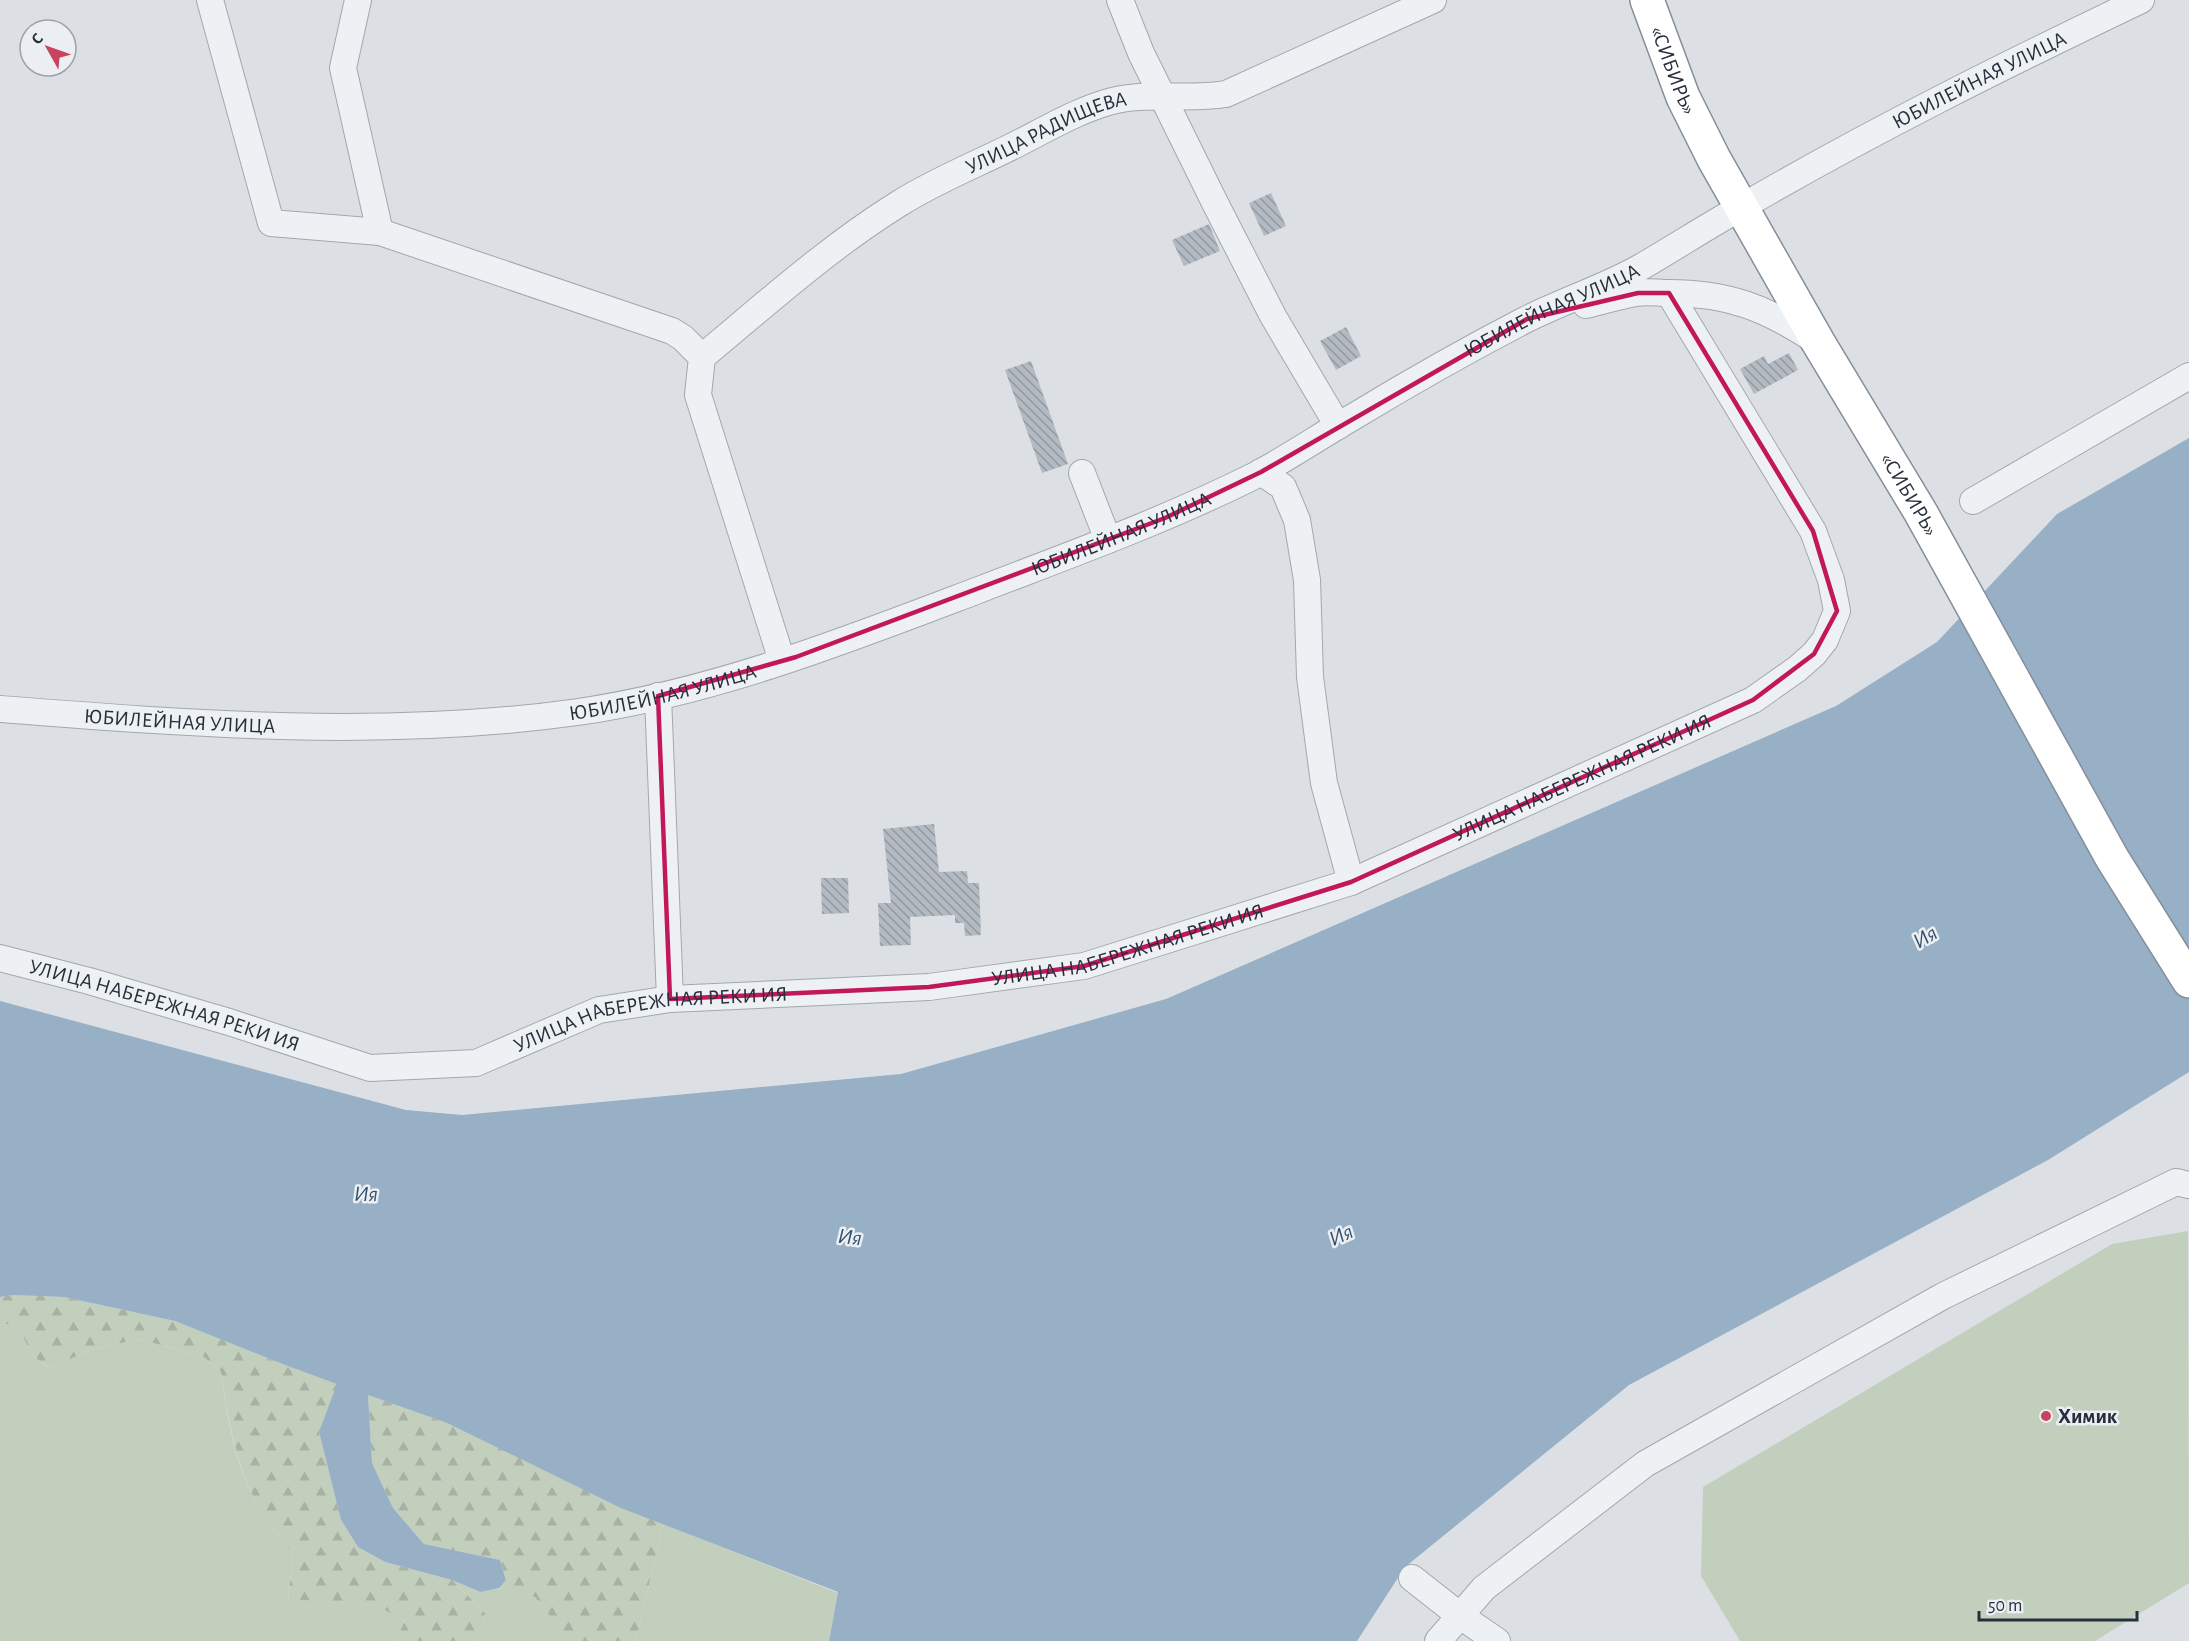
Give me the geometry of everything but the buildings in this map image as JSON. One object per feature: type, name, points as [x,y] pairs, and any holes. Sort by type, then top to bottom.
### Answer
[{"type":"highway","name":"«СИБИРЬ»","points":[[1647,0],[1683,97],[1701,136],[1818,342],[1921,513],[2112,858],[2189,981]]},
{"type":"street","points":[[210,0],[271,223],[380,232],[672,331],[683,338],[702,357],[698,395],[782,661]]},
{"type":"street","points":[[358,0],[343,68],[380,232]]},
{"type":"street","points":[[1120,0],[1140,53],[1273,316],[1338,426]]},
{"type":"street","name":"УЛИЦА РАДИЩЕВА","points":[[702,357],[842,243],[902,202],[1098,106],[1129,98],[1194,98],[1226,94],[1433,0]]},
{"type":"street","name":"ЮБИЛЕЙНАЯ УЛИЦА","points":[[0,709],[232,725],[369,728],[459,724],[579,711],[658,696],[711,683],[782,661],[873,630],[1165,518],[1261,472],[1527,319],[1635,271],[1742,206],[1966,84],[2141,0]]},
{"type":"street","points":[[1527,319],[1638,292],[1695,293],[1740,302],[1794,326],[1818,342]]},
{"type":"street","name":"УЛИЦА НАБЕРЕЖНАЯ РЕКИ ИЯ","points":[[0,958],[196,1012],[369,1068],[476,1063],[599,1010],[670,999],[929,987],[1084,966],[1351,882],[1753,700],[1797,669],[1814,654],[1825,640],[1837,611],[1831,580],[1813,531],[1669,293]]},
{"type":"street","points":[[1973,501],[2189,376]]},
{"type":"street","points":[[1261,472],[1283,487],[1297,520],[1307,580],[1310,677],[1324,783],[1351,882]]},
{"type":"street","points":[[1082,473],[1107,540]]},
{"type":"street","points":[[658,696],[670,999]]},
{"type":"street","points":[[1438,1641],[1484,1588],[1645,1464],[1944,1296],[2176,1182],[2189,1185]]},
{"type":"street","points":[[1412,1578],[1497,1641]]},
{"type":"highlighted area","points":[[1638,293],[1669,293],[1813,531],[1837,611],[1814,654],[1753,700],[1351,882],[1084,966],[929,987],[670,999],[658,696],[796,657],[1165,518],[1261,472],[1527,319]]},
{"type":"green space","name":"Химик","points":[[2188,1231],[2189,1583],[2095,1641],[1740,1641],[1701,1576],[1703,1487],[2112,1244]]},
{"type":"green space","points":[[13,1295],[64,1297],[175,1321],[338,1384],[319,1432],[341,1520],[358,1547],[385,1562],[452,1580],[485,1613],[482,1631],[475,1641],[395,1641],[405,1621],[376,1605],[288,1599],[293,1554],[270,1524],[250,1490],[238,1457],[221,1372],[204,1357],[139,1339],[91,1350],[49,1368],[34,1357],[23,1337],[10,1324],[0,1325],[0,1297]]},
{"type":"green space","points":[[10,1324],[23,1337],[34,1357],[49,1368],[91,1350],[139,1339],[204,1357],[221,1372],[233,1440],[250,1490],[266,1518],[293,1554],[288,1598],[376,1605],[405,1621],[395,1641],[0,1641],[0,1325]]},
{"type":"green space","points":[[368,1395],[447,1423],[620,1507],[663,1524],[636,1641],[566,1641],[565,1635],[535,1597],[499,1588],[506,1579],[500,1560],[424,1544],[393,1508],[372,1463]]},
{"type":"green space","points":[[663,1524],[838,1593],[829,1641],[636,1641]]},
{"type":"green space","points":[[452,1580],[479,1592],[499,1588],[535,1596],[566,1635],[566,1641],[475,1641],[482,1631],[485,1613]]},
{"type":"water","name":"Ия","points":[[2189,438],[2189,1072],[2048,1160],[1629,1385],[1405,1567],[1357,1641],[829,1641],[838,1592],[621,1508],[447,1423],[368,1395],[372,1463],[393,1508],[424,1544],[500,1560],[506,1580],[499,1588],[480,1592],[452,1580],[385,1562],[358,1547],[341,1520],[319,1432],[337,1384],[175,1321],[64,1297],[13,1295],[0,1297],[0,1001],[406,1110],[462,1115],[901,1074],[1166,999],[1836,706],[1937,642],[2057,514]]},
{"type":"place","name":"Химик","points":[[2046,1416]]}]
